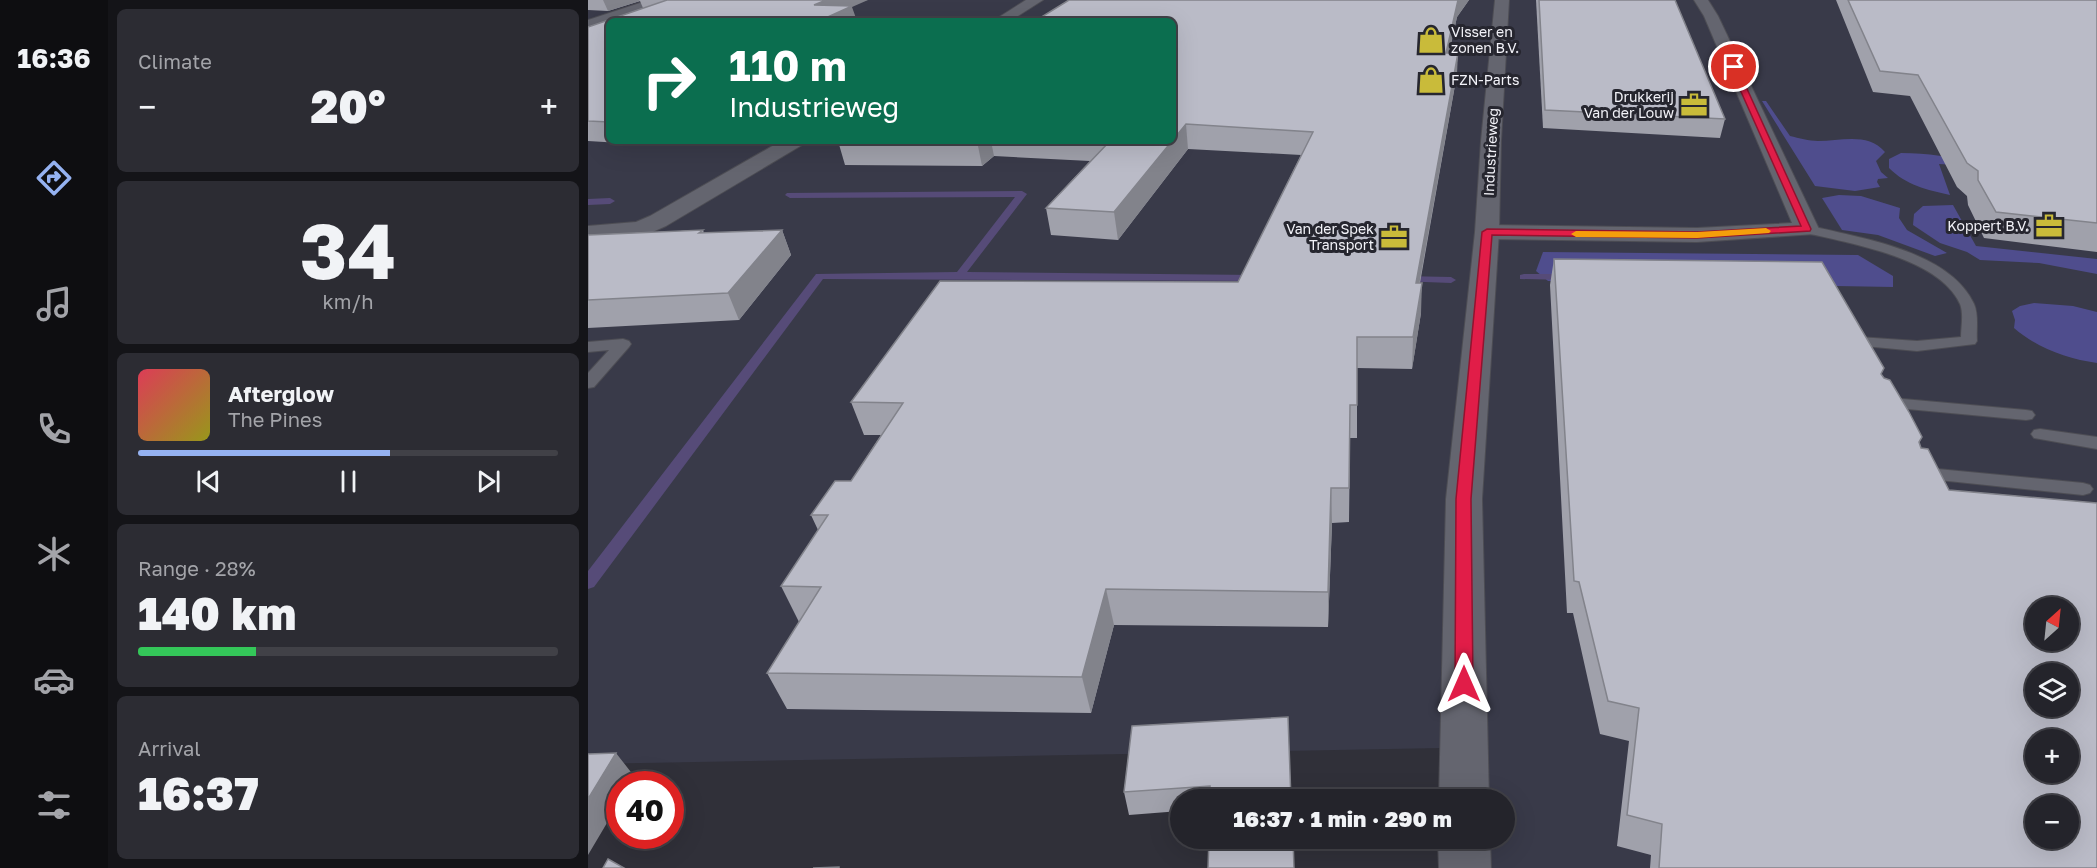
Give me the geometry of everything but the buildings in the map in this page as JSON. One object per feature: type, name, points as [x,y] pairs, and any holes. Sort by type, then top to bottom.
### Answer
[{"type":"street","points":[[609,18],[662,0]]},
{"type":"street","points":[[1005,18],[1036,0]]},
{"type":"street","name":"Industrieweg","points":[[1464,789],[1464,499],[1487,232],[1491,141],[1502,0]]},
{"type":"street","points":[[1487,232],[1697,235],[1807,229],[1711,16],[1701,0]]},
{"type":"street","points":[[588,25],[606,19]]},
{"type":"street","points":[[588,233],[640,230],[677,212],[790,144]]},
{"type":"street","points":[[588,220],[656,211],[713,189]]},
{"type":"street","points":[[1464,849],[1465,868]]},
{"type":"lane","points":[[1807,229],[1892,250],[1923,264],[1947,278],[1968,305],[1969,341],[1917,346],[1859,342]]},
{"type":"lane","points":[[588,347],[623,344],[588,383]]},
{"type":"lane","points":[[1880,402],[2026,415]]},
{"type":"lane","points":[[2040,434],[2097,443]]},
{"type":"lane","points":[[1916,473],[2083,489]]},
{"type":"shaded area","points":[[588,0],[2097,0],[2097,868],[1490,868],[1482,849],[1515,849],[1515,789],[1458,789],[1441,748],[588,764]]},
{"type":"shaded area","points":[[1762,101],[1766,101],[1790,136],[1815,141],[1854,139],[1871,142],[1878,146],[1885,152],[1876,161],[1881,172],[1888,178],[1878,179],[1880,187],[1855,191],[1815,186]]},
{"type":"shaded area","points":[[1901,153],[1939,156],[1976,166],[1939,164],[1950,195],[1917,186],[1902,179],[1889,168],[1889,159]]},
{"type":"shaded area","points":[[1839,195],[1861,196],[1900,208],[1899,218],[1907,230],[1947,253],[1935,256],[1878,235],[1842,230],[1822,198]]},
{"type":"shaded area","points":[[1953,205],[1976,246],[2097,259],[2097,274],[2039,263],[1980,260],[1967,252],[1940,243],[1913,225],[1914,214],[1923,206]]},
{"type":"shaded area","points":[[1543,252],[1858,255],[1893,276],[1893,287],[1548,281],[1536,271]]},
{"type":"shaded area","points":[[2034,303],[2073,306],[2097,312],[2097,363],[2053,352],[2014,328],[2015,320],[2012,311],[2020,306]]},
{"type":"waterway","points":[[790,195],[1022,194],[961,273]]},
{"type":"waterway","points":[[588,202],[610,201]]},
{"type":"waterway","points":[[588,583],[820,276],[1257,278]]},
{"type":"waterway","points":[[1524,277],[1567,277]]},
{"type":"waterway","points":[[1402,279],[1451,280]]},
{"type":"slow traffic","points":[[1576,234],[1697,235],[1766,231]]},
{"type":"place","name":"Visser en zonen B.V.","points":[[1431,40]]},
{"type":"place","name":"FZN-Parts","points":[[1431,80]]},
{"type":"place","name":"Drukkerij Van der Louw","points":[[1694,105]]},
{"type":"place","name":"Koppert B.V.","points":[[2049,226]]},
{"type":"place","name":"Van der Spek Transport","points":[[1394,237]]},
{"type":"route","points":[[1464,684],[1464,499],[1487,232],[1697,235],[1807,229],[1734,67]]}]
